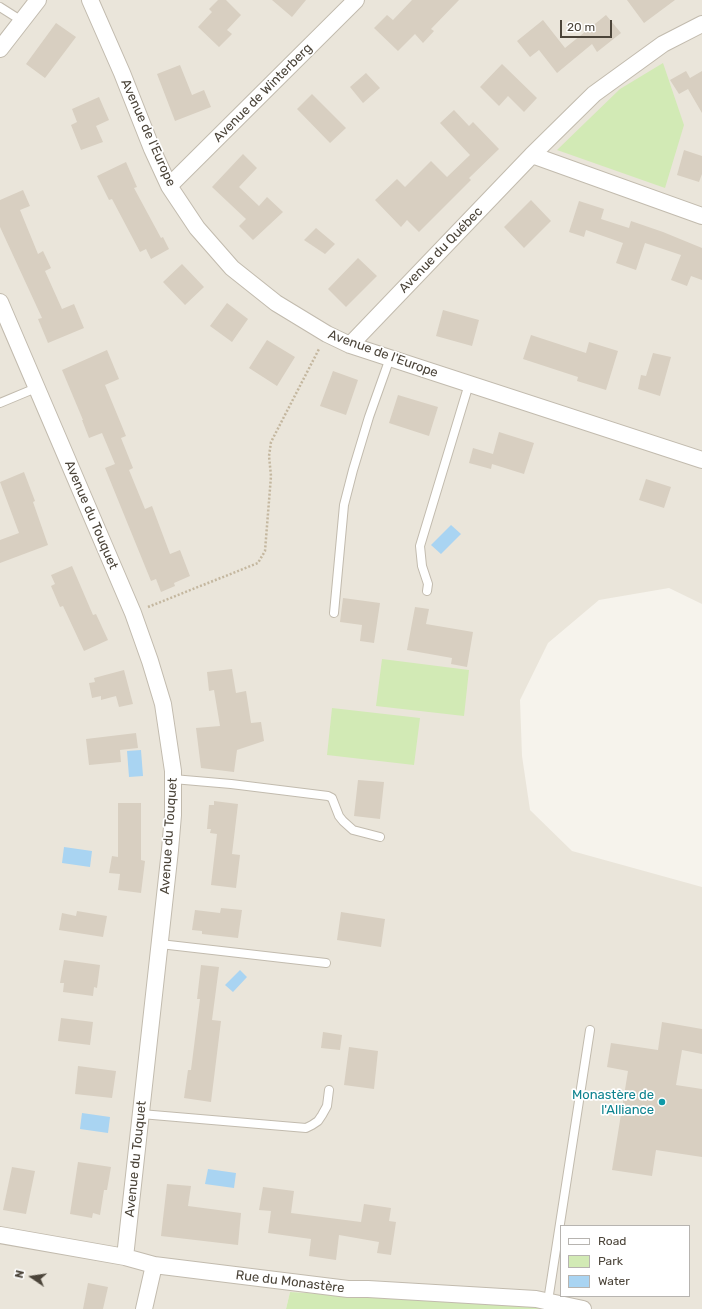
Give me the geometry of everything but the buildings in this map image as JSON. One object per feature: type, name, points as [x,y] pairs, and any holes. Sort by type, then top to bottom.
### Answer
[{"type":"street","points":[[0,49],[38,0]]},
{"type":"street","name":"Avenue de l'Europe","points":[[90,0],[169,186],[197,228],[232,268],[276,303],[327,334],[350,345],[702,460]]},
{"type":"street","name":"Avenue de Winterberg","points":[[169,186],[356,0]]},
{"type":"street","name":"Avenue du Québec","points":[[350,345],[532,155],[594,94],[663,44],[702,24]]},
{"type":"street","points":[[532,155],[702,216]]},
{"type":"street","name":"Avenue du Touquet","points":[[0,302],[132,613],[150,662],[163,704],[173,779],[173,815],[170,850],[125,1257]]},
{"type":"street","name":"Rue du Monastère","points":[[0,1235],[125,1257],[154,1265],[348,1289],[536,1299],[582,1309]]},
{"type":"street","points":[[144,1309],[154,1265]]},
{"type":"lane","points":[[0,7],[22,21]]},
{"type":"lane","points":[[334,613],[344,505],[369,417],[390,358]]},
{"type":"lane","points":[[427,591],[428,584],[422,566],[420,546],[469,384]]},
{"type":"lane","points":[[0,403],[36,388]]},
{"type":"lane","points":[[173,779],[262,787],[328,796],[332,798],[339,816],[353,830],[380,837]]},
{"type":"lane","points":[[160,944],[326,962]]},
{"type":"lane","points":[[548,1301],[590,1030]]},
{"type":"lane","points":[[141,1114],[306,1128],[318,1121],[322,1115],[327,1106],[329,1090]]},
{"type":"path","points":[[132,613],[258,563],[265,551],[271,476],[269,456],[271,442],[327,334]]},
{"type":"shaded area","points":[[0,0],[702,0],[702,604],[669,588],[599,600],[548,643],[520,700],[522,756],[530,810],[572,851],[702,887],[702,1309],[557,1309],[290,1292],[286,1309],[0,1309]]},
{"type":"green space","points":[[663,63],[684,125],[665,188],[557,150],[620,89]]},
{"type":"green space","points":[[382,659],[469,670],[464,716],[376,706]]},
{"type":"green space","points":[[332,708],[420,718],[414,765],[327,755]]},
{"type":"green space","points":[[290,1292],[543,1306],[557,1309],[286,1309]]},
{"type":"water","points":[[451,525],[461,534],[441,554],[431,545]]},
{"type":"water","points":[[141,750],[143,776],[129,777],[127,751]]},
{"type":"water","points":[[64,847],[92,851],[90,867],[62,863]]},
{"type":"water","points":[[240,970],[247,977],[233,992],[225,985]]},
{"type":"water","points":[[82,1113],[110,1117],[108,1133],[80,1129]]},
{"type":"water","points":[[208,1169],[236,1173],[234,1188],[205,1184]]},
{"type":"place","name":"Monastère de l'Alliance","points":[[662,1102]]}]
